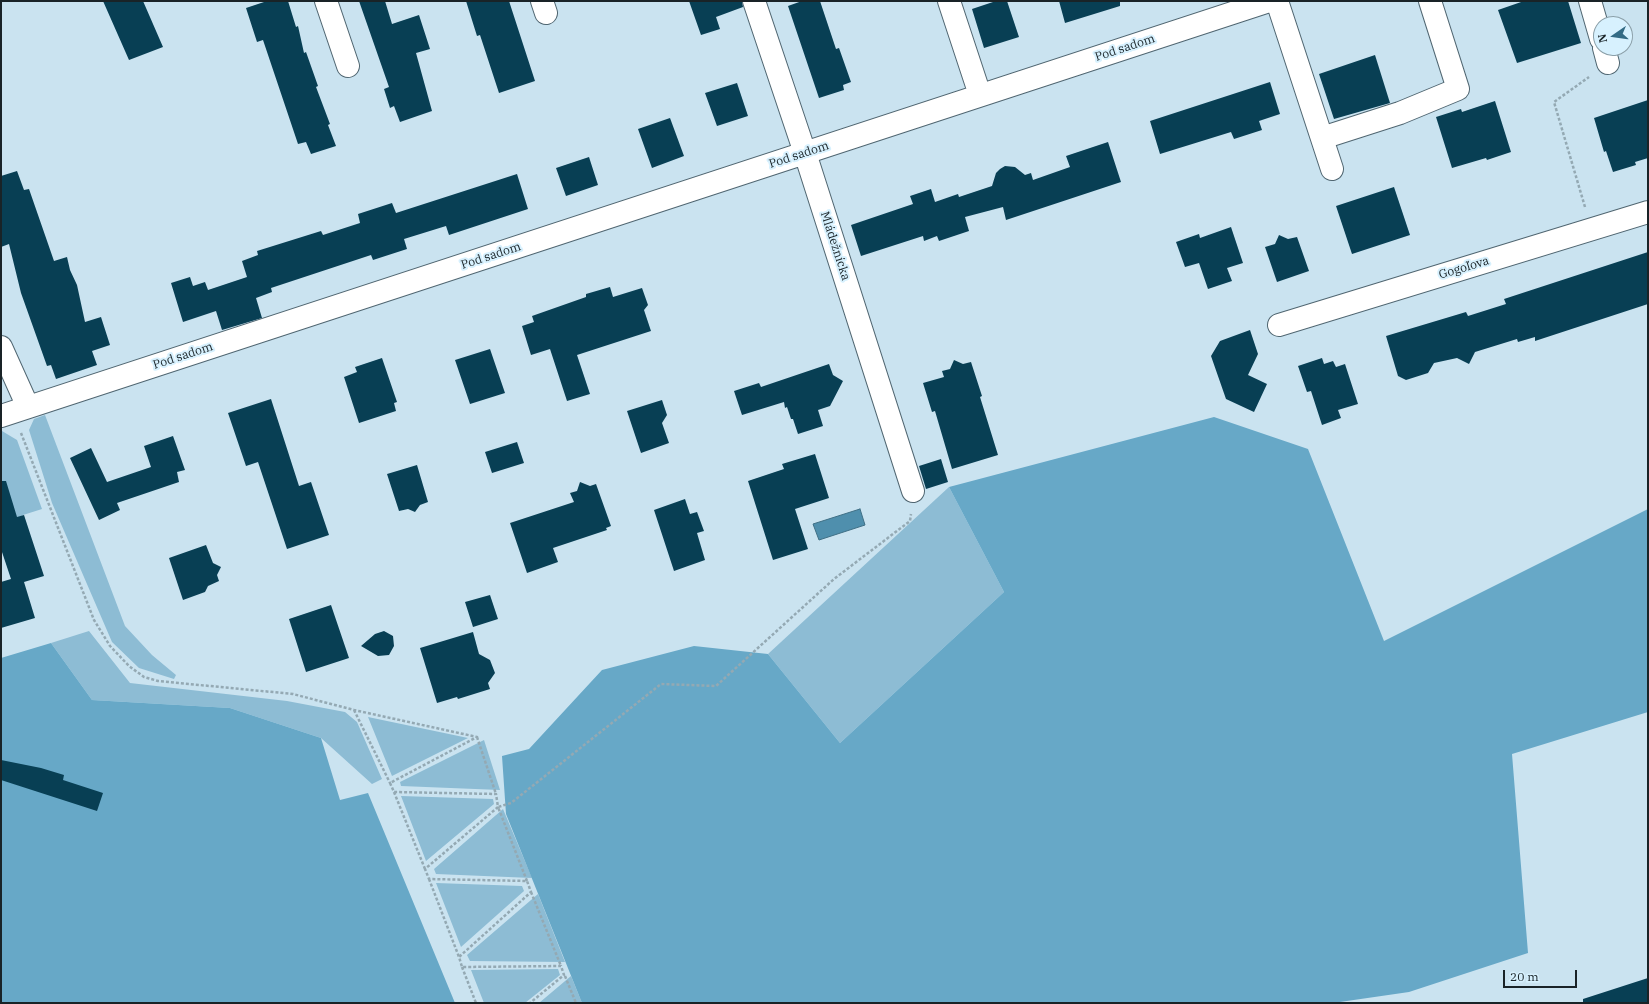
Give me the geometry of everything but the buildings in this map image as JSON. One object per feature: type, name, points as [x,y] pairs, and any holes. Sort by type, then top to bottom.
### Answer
[{"type":"street","points":[[326,1],[348,66]]},
{"type":"street","name":"Mládežnícka","points":[[754,1],[805,153],[913,491]]},
{"type":"street","points":[[949,1],[980,96]]},
{"type":"street","name":"Pod sadom","points":[[14,411],[1269,1]]},
{"type":"street","points":[[1277,1],[1332,169]]},
{"type":"street","points":[[1322,138],[1400,113],[1458,89],[1430,1]]},
{"type":"street","points":[[1590,1],[1594,16]]},
{"type":"street","name":"Gogoľova","points":[[1279,325],[1648,212]]},
{"type":"street","points":[[1,347],[14,411]]},
{"type":"path","points":[[1591,229],[1554,102],[1605,56]]},
{"type":"path","points":[[14,411],[94,620],[110,646],[129,666],[144,678],[158,681],[293,694],[354,710],[477,737]]},
{"type":"path","points":[[425,869],[498,807],[511,803],[661,684],[716,686],[834,579],[910,521],[913,491]]},
{"type":"path","points":[[354,710],[394,792],[476,1003]]},
{"type":"path","points":[[390,783],[477,737]]},
{"type":"path","points":[[477,737],[496,794],[498,807],[576,1003]]},
{"type":"path","points":[[394,792],[496,794]]},
{"type":"path","points":[[429,879],[527,881]]},
{"type":"path","points":[[459,957],[531,892]]},
{"type":"path","points":[[462,967],[560,966]]},
{"type":"path","points":[[530,1003],[564,975]]},
{"type":"shaded area","points":[[45,415],[125,626],[152,655],[176,675],[174,679],[139,668],[112,642],[52,503],[29,430],[34,419]]},
{"type":"shaded area","points":[[1214,417],[1308,449],[1384,641],[1648,509],[1648,712],[1512,754],[1528,953],[1409,992],[1333,1003],[582,1003],[506,814],[502,756],[529,749],[602,670],[694,646],[768,654],[840,743],[1004,592],[949,487]]},
{"type":"shaded area","points":[[2,431],[17,440],[42,509],[23,515],[15,525],[1,494]]},
{"type":"shaded area","points":[[949,487],[1004,592],[840,743],[768,654]]},
{"type":"shaded area","points":[[860,509],[865,525],[819,540],[813,524]]},
{"type":"shaded area","points":[[89,631],[130,683],[287,701],[345,712],[357,722],[382,779],[372,784],[321,738],[230,708],[92,700],[51,643]]},
{"type":"shaded area","points":[[51,643],[92,700],[230,708],[321,738],[340,800],[368,793],[455,1003],[1,1003],[1,658]]},
{"type":"shaded area","points":[[368,717],[468,738],[392,776]]},
{"type":"shaded area","points":[[484,740],[500,790],[401,786],[400,782]]},
{"type":"shaded area","points":[[401,796],[493,799],[494,804],[426,861]]},
{"type":"shaded area","points":[[503,809],[532,878],[436,874],[434,869]]},
{"type":"shaded area","points":[[436,883],[522,886],[524,891],[461,947]]},
{"type":"shaded area","points":[[538,894],[565,962],[470,961],[467,955]]},
{"type":"shaded area","points":[[558,969],[560,975],[525,1003],[484,1003],[471,970]]},
{"type":"shaded area","points":[[571,976],[582,1003],[539,1003]]}]
